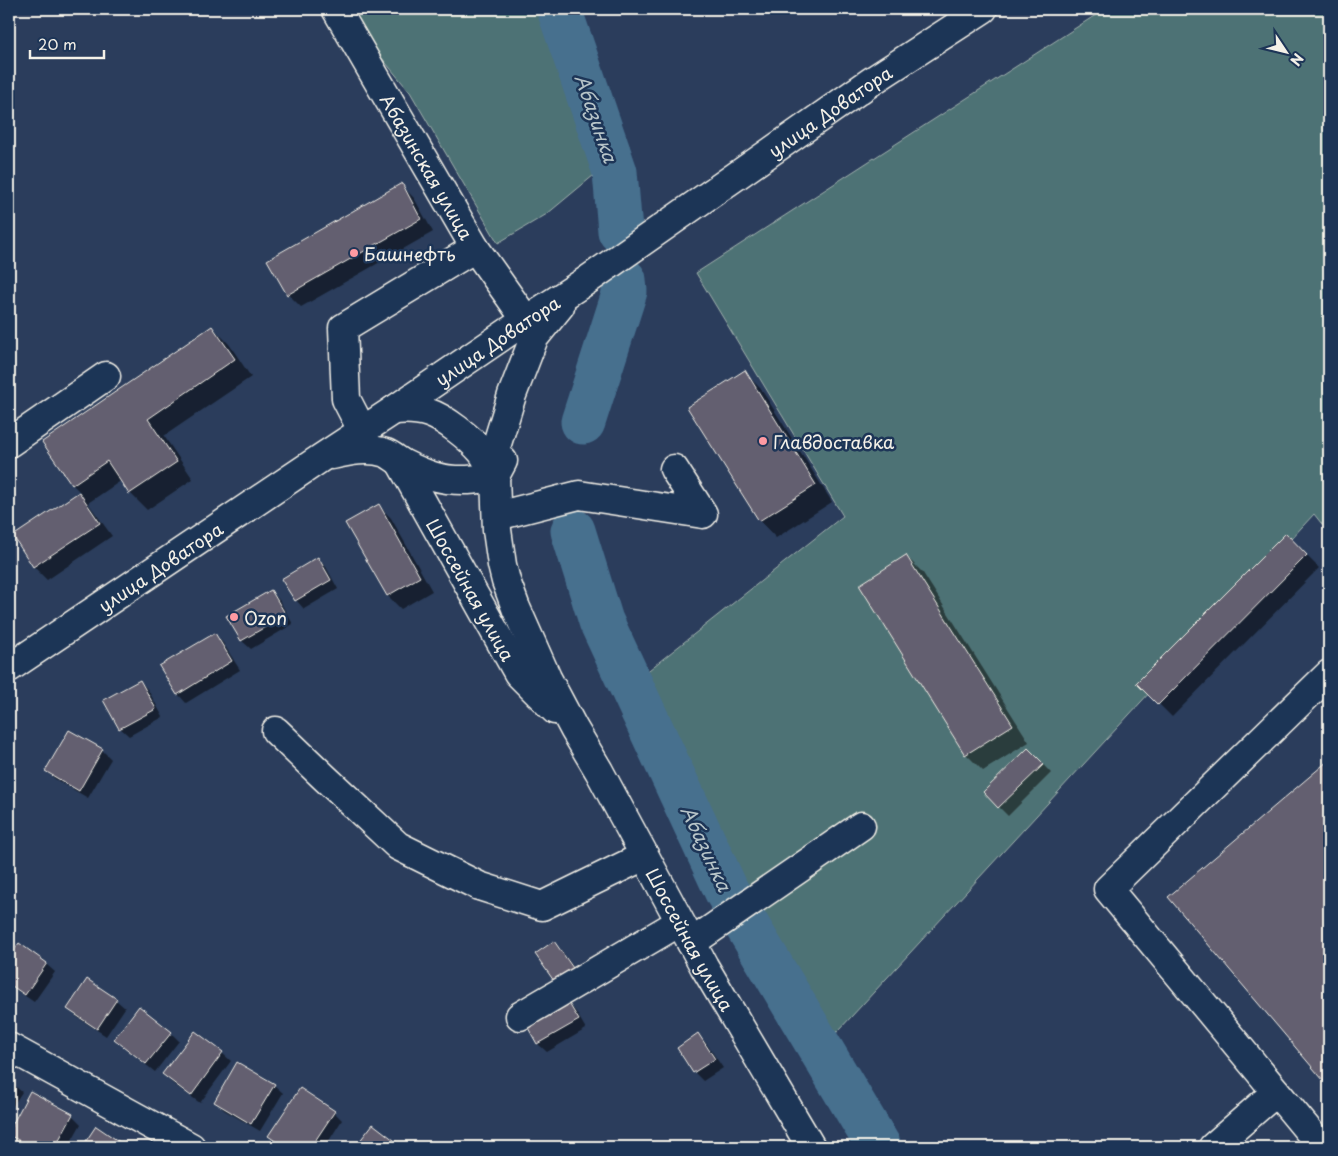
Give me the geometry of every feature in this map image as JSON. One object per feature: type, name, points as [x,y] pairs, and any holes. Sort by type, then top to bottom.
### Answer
[{"type":"main road","name":"Абазинская улица","points":[[336,9],[475,248],[526,320]]},
{"type":"main road","name":"улица Доватора","points":[[9,668],[321,458],[363,432],[872,81],[983,9]]},
{"type":"main road","points":[[363,432],[346,398],[343,328],[475,248]]},
{"type":"main road","points":[[321,458],[348,451],[368,450],[386,453],[423,473],[443,480],[486,479],[495,476],[511,442],[538,367],[586,280]]},
{"type":"main road","points":[[9,443],[106,376]]},
{"type":"main road","points":[[394,410],[407,409],[430,413],[450,425],[471,441],[482,453],[495,476]]},
{"type":"main road","name":"Шоссейная улица","points":[[400,462],[518,673],[574,730],[581,753],[638,860],[811,1147]]},
{"type":"main road","points":[[497,516],[580,494],[703,514],[674,469]]},
{"type":"main road","name":"Шоссейная улица","points":[[495,476],[497,530],[506,581],[547,678],[574,730],[599,771],[682,934],[691,960],[799,1147]]},
{"type":"main road","points":[[1322,1147],[1108,889],[1329,674]]},
{"type":"main road","points":[[276,731],[398,846],[479,886],[542,906],[638,860]]},
{"type":"main road","points":[[520,1016],[682,934],[861,826]]},
{"type":"main road","points":[[9,1047],[191,1147]]},
{"type":"main road","points":[[1213,1147],[1276,1092]]},
{"type":"green space","points":[[341,9],[568,9],[629,146],[547,214],[498,243],[410,92]]},
{"type":"green space","points":[[1105,9],[1329,9],[1329,533],[1314,514],[828,1042],[635,681],[843,516],[696,273]]},
{"type":"building","points":[[402,183],[421,219],[287,295],[267,260]]},
{"type":"building","points":[[212,326],[235,359],[148,419],[177,462],[129,494],[107,461],[72,485],[42,442]]},
{"type":"building","points":[[745,370],[816,485],[759,521],[687,407]]},
{"type":"building","points":[[79,492],[100,523],[33,567],[13,536]]},
{"type":"building","points":[[379,504],[420,577],[387,596],[345,523]]},
{"type":"building","points":[[1286,533],[1307,555],[1158,705],[1136,683]]},
{"type":"building","points":[[906,555],[1013,725],[965,755],[859,585]]},
{"type":"building","points":[[318,557],[331,580],[295,601],[281,579]]},
{"type":"building","points":[[271,590],[286,615],[241,641],[226,616]]},
{"type":"building","points":[[215,633],[232,661],[177,695],[159,666]]},
{"type":"building","points":[[140,680],[156,709],[119,729],[103,700]]},
{"type":"building","points":[[69,730],[103,749],[79,791],[45,771]]},
{"type":"building","points":[[1028,748],[1044,764],[998,808],[983,792]]},
{"type":"building","points":[[1329,760],[1329,1087],[1168,897]]},
{"type":"building","points":[[554,941],[573,968],[554,981],[535,954]]},
{"type":"building","points":[[19,943],[47,963],[25,995],[9,984],[9,957]]},
{"type":"building","points":[[87,979],[117,999],[97,1029],[67,1009]]},
{"type":"building","points":[[568,1002],[579,1020],[537,1044],[527,1026]]},
{"type":"building","points":[[139,1006],[172,1032],[146,1064],[114,1039]]},
{"type":"building","points":[[195,1031],[223,1052],[191,1096],[162,1074]]},
{"type":"building","points":[[698,1033],[715,1059],[693,1073],[677,1048]]},
{"type":"building","points":[[237,1062],[275,1084],[251,1124],[214,1102]]},
{"type":"building","points":[[9,1079],[14,1083],[9,1091]]},
{"type":"building","points":[[300,1088],[335,1111],[311,1147],[284,1147],[268,1136]]},
{"type":"building","points":[[30,1091],[73,1114],[55,1147],[31,1147],[9,1135],[9,1131]]},
{"type":"building","points":[[373,1124],[403,1147],[355,1147]]},
{"type":"building","points":[[96,1126],[127,1147],[82,1147]]},
{"type":"waterway","name":"Абазинка","points":[[559,9],[615,172],[620,231]]},
{"type":"waterway","name":"Абазинка","points":[[583,422],[625,291],[624,280]]},
{"type":"waterway","name":"Абазинка","points":[[573,531],[601,621],[727,892],[879,1147]]},
{"type":"place","name":"Башнефть","points":[[354,253]]},
{"type":"place","name":"Главдоставка","points":[[763,441]]},
{"type":"place","name":"Ozon","points":[[234,617]]}]
